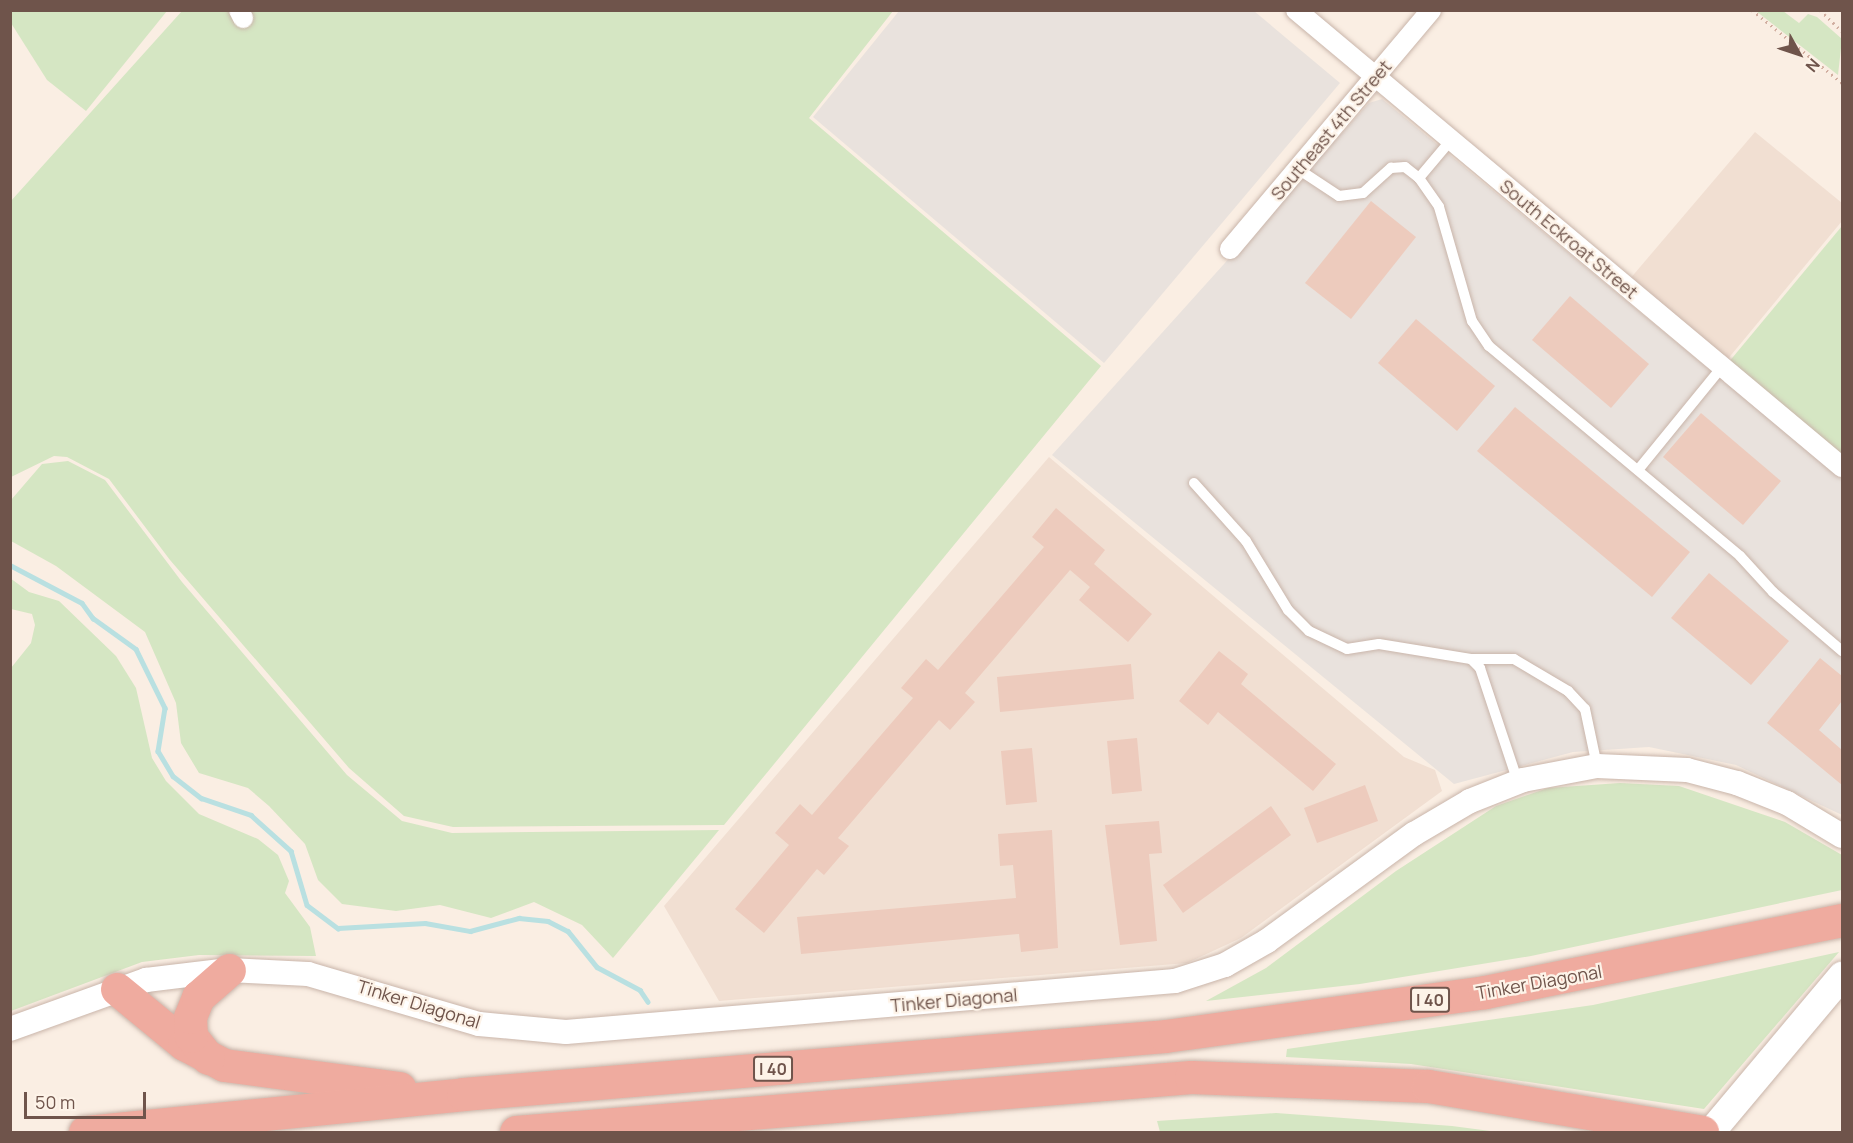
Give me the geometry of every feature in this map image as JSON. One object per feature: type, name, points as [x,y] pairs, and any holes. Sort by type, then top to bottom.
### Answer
[{"type":"highway","name":"Tinker Diagonal","points":[[85,1132],[463,1094],[1165,1036],[1485,992],[1775,936],[1842,920]]},
{"type":"highway","points":[[208,1058],[191,1036],[190,1017],[198,997],[230,970]]},
{"type":"highway","points":[[117,988],[208,1058],[253,1072],[463,1094]]},
{"type":"highway","name":"I 40","points":[[516,1132],[1096,1088],[1191,1077],[1313,1079],[1428,1086],[1640,1118],[1702,1132]]},
{"type":"highway","points":[[1096,1088],[1424,1105],[1597,1132]]},
{"type":"highway","points":[[580,1132],[666,1120]]},
{"type":"main road","points":[[1712,1132],[1842,976]]},
{"type":"street","name":"South Eckroat Street","points":[[1296,10],[1842,467]]},
{"type":"street","name":"Southeast 4th Street","points":[[1230,249],[1377,78],[1431,10]]},
{"type":"street","name":"Tinker Diagonal","points":[[10,1029],[117,988],[174,974],[230,970],[308,974],[479,1024],[566,1032],[1175,981],[1245,955],[1443,816],[1518,782],[1597,766],[1687,770],[1737,783],[1788,803],[1842,836]]},
{"type":"lane","points":[[1419,178],[1450,140]]},
{"type":"lane","points":[[1299,169],[1339,196],[1363,193],[1391,168],[1405,167],[1419,178],[1439,207],[1472,321],[1489,346],[1638,470],[1842,651]]},
{"type":"lane","points":[[1638,470],[1722,367]]},
{"type":"lane","points":[[1194,483],[1246,541],[1288,610],[1309,632],[1347,649],[1378,644],[1471,659],[1514,659],[1568,691],[1585,709],[1597,766]]},
{"type":"lane","points":[[1471,659],[1480,668],[1518,782]]},
{"type":"path","points":[[1752,10],[1842,83]]},
{"type":"path","points":[[1820,10],[1842,31]]},
{"type":"shaded area","points":[[899,11],[1254,11],[1340,83],[1104,363],[813,117]]},
{"type":"shaded area","points":[[1382,99],[1842,479],[1842,815],[1736,765],[1649,747],[1573,752],[1454,784],[1052,455],[1369,103]]},
{"type":"shaded area","points":[[1755,132],[1842,203],[1842,221],[1727,360],[1629,280]]},
{"type":"shaded area","points":[[1049,457],[1404,757],[1435,770],[1442,791],[1241,938],[1187,963],[719,1001],[664,906]]},
{"type":"green space","points":[[11,10],[167,11],[86,111],[47,80],[11,23]]},
{"type":"green space","points":[[182,11],[893,11],[809,118],[1101,366],[724,825],[453,827],[404,816],[349,768],[170,560],[109,479],[67,457],[54,456],[11,477],[10,202]]},
{"type":"green space","points":[[1756,11],[1783,11],[1799,23],[1808,14],[1817,17],[1842,39],[1838,75]]},
{"type":"green space","points":[[1842,226],[1842,458],[1728,363]]},
{"type":"green space","points":[[68,461],[105,480],[182,582],[347,775],[402,821],[452,833],[719,830],[613,958],[582,925],[534,902],[491,918],[440,905],[396,911],[342,904],[318,880],[305,844],[269,806],[248,788],[199,773],[181,743],[176,703],[145,632],[56,566],[11,541],[11,500],[42,464]]},
{"type":"green space","points":[[10,578],[29,592],[59,601],[116,656],[136,688],[152,758],[166,781],[199,814],[258,839],[278,855],[289,881],[285,893],[310,927],[316,956],[199,955],[142,962],[11,1011],[11,668],[31,643],[35,625],[32,614],[11,609]]},
{"type":"green space","points":[[1620,783],[1679,786],[1785,822],[1842,855],[1842,890],[1531,956],[1360,984],[1206,1001],[1266,968],[1396,871],[1496,806],[1548,788]]},
{"type":"green space","points":[[1839,952],[1704,1109],[1411,1064],[1286,1057],[1287,1049],[1593,1005]]},
{"type":"green space","points":[[1276,1113],[1452,1126],[1498,1132],[1160,1132],[1157,1121]]},
{"type":"building","points":[[1371,201],[1416,237],[1351,319],[1305,283]]},
{"type":"building","points":[[1570,296],[1649,364],[1611,408],[1532,340]]},
{"type":"building","points":[[1416,319],[1495,386],[1457,431],[1378,363]]},
{"type":"building","points":[[1515,407],[1690,552],[1652,597],[1477,451]]},
{"type":"building","points":[[1701,413],[1781,481],[1743,525],[1663,457]]},
{"type":"building","points":[[1056,508],[1105,550],[1094,564],[1152,614],[1128,642],[1079,600],[1090,587],[1070,570],[965,693],[975,702],[950,730],[939,720],[838,838],[849,846],[824,875],[817,869],[764,933],[735,909],[789,845],[775,833],[800,804],[812,815],[913,698],[901,688],[926,659],[938,670],[1044,547],[1032,537]]},
{"type":"building","points":[[1709,573],[1789,641],[1751,685],[1671,618]]},
{"type":"building","points":[[1219,651],[1248,674],[1241,684],[1336,764],[1313,791],[1218,712],[1208,725],[1179,701]]},
{"type":"building","points":[[1820,658],[1842,676],[1842,701],[1819,730],[1842,750],[1842,785],[1767,723]]},
{"type":"building","points":[[1131,664],[1134,699],[1000,712],[997,677]]},
{"type":"building","points":[[1137,738],[1142,791],[1112,794],[1107,741]]},
{"type":"building","points":[[1032,748],[1037,802],[1006,805],[1001,751]]},
{"type":"building","points":[[1365,785],[1378,821],[1317,843],[1304,808]]},
{"type":"building","points":[[1271,806],[1291,835],[1183,913],[1163,885]]},
{"type":"building","points":[[1159,821],[1162,853],[1149,854],[1157,941],[1120,945],[1105,825]]},
{"type":"building","points":[[1052,830],[1058,948],[1021,952],[1019,934],[801,954],[797,917],[1016,898],[1013,865],[1000,866],[998,834]]},
{"type":"waterway","points":[[10,565],[82,603],[93,618],[136,649],[165,708],[158,751],[173,776],[201,798],[251,815],[291,851],[307,905],[338,928],[425,923],[470,931],[519,918],[548,921],[568,931],[597,967],[640,990],[648,1002]]}]
